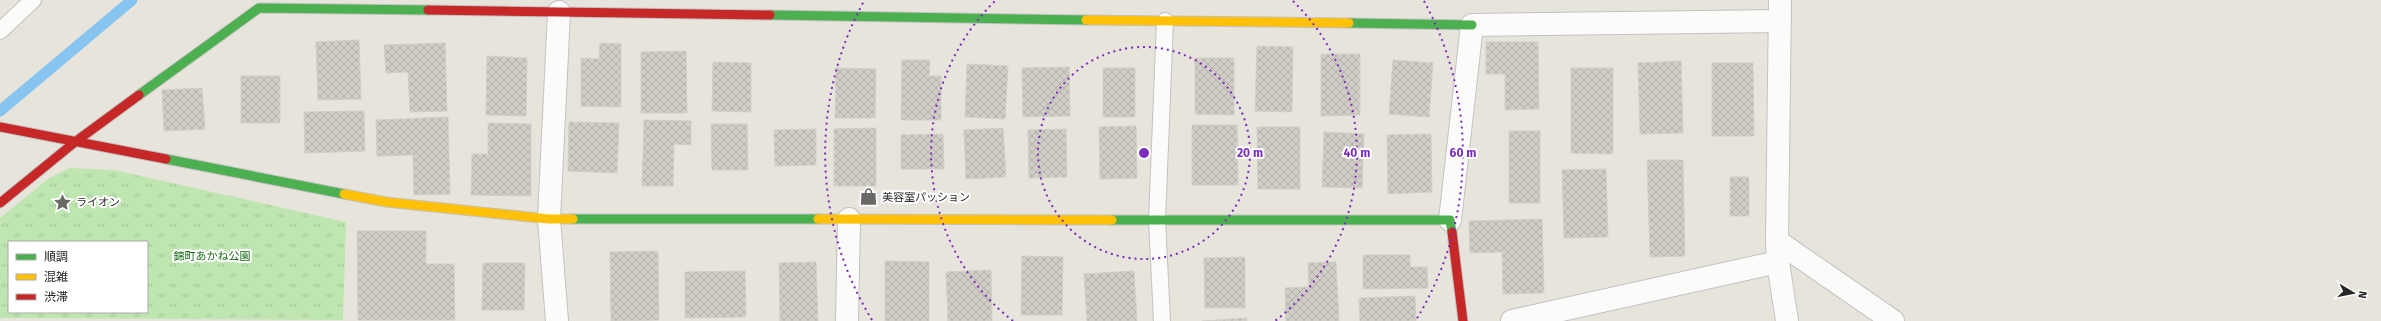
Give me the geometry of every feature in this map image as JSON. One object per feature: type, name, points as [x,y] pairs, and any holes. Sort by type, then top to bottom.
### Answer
[{"type":"street","points":[[0,203],[75,142],[259,8],[1472,24],[1780,10],[1777,252],[1787,321]]},
{"type":"street","points":[[556,321],[549,219],[559,12]]},
{"type":"street","points":[[1463,321],[1450,220],[1472,24]]},
{"type":"street","points":[[0,127],[386,202],[549,219],[1450,220]]},
{"type":"street","points":[[847,321],[849,219]]},
{"type":"street","points":[[1512,321],[1777,252],[1893,321]]},
{"type":"lane","points":[[0,31],[33,0]]},
{"type":"lane","points":[[1162,321],[1157,220],[1165,21]]},
{"type":"green space","name":"錦町あかね公園","points":[[69,168],[114,170],[346,222],[343,320],[0,318],[0,218],[48,179]]},
{"type":"building","points":[[359,40],[361,99],[318,100],[316,42]]},
{"type":"building","points":[[1486,42],[1538,42],[1539,109],[1505,110],[1505,74],[1486,74]]},
{"type":"building","points":[[445,43],[447,111],[410,112],[408,72],[386,73],[384,45]]},
{"type":"building","points":[[600,43],[621,44],[621,107],[581,106],[581,58],[599,59]]},
{"type":"building","points":[[1257,46],[1293,47],[1292,112],[1255,111]]},
{"type":"building","points":[[686,51],[687,113],[641,113],[641,52]]},
{"type":"building","points":[[1321,54],[1360,54],[1360,115],[1321,116]]},
{"type":"building","points":[[487,56],[527,58],[526,116],[486,115]]},
{"type":"building","points":[[1195,58],[1234,58],[1234,115],[1195,114]]},
{"type":"building","points":[[902,60],[930,60],[929,76],[941,76],[941,120],[901,120]]},
{"type":"building","points":[[1393,60],[1433,63],[1429,117],[1389,114]]},
{"type":"building","points":[[1681,61],[1683,133],[1640,134],[1638,63]]},
{"type":"building","points":[[713,62],[751,63],[751,112],[712,111]]},
{"type":"building","points":[[1712,63],[1753,63],[1754,136],[1712,136]]},
{"type":"building","points":[[967,64],[1008,66],[1005,119],[965,117]]},
{"type":"building","points":[[1069,67],[1070,116],[1023,117],[1022,68]]},
{"type":"building","points":[[836,68],[876,69],[875,118],[835,118]]},
{"type":"building","points":[[1103,68],[1135,68],[1135,117],[1103,117]]},
{"type":"building","points":[[1571,68],[1613,68],[1613,154],[1571,153]]},
{"type":"building","points":[[241,76],[280,76],[280,123],[241,123]]},
{"type":"building","points":[[202,88],[205,129],[164,131],[162,90]]},
{"type":"building","points":[[364,111],[365,151],[305,153],[304,112]]},
{"type":"building","points":[[448,117],[450,194],[414,195],[413,155],[377,156],[376,120]]},
{"type":"building","points":[[644,120],[691,121],[691,145],[674,144],[673,186],[642,186]]},
{"type":"building","points":[[569,122],[619,123],[617,173],[568,171]]},
{"type":"building","points":[[488,123],[531,124],[531,196],[471,195],[472,154],[488,154]]},
{"type":"building","points":[[711,124],[747,124],[748,170],[712,170]]},
{"type":"building","points":[[1192,125],[1237,125],[1238,185],[1192,185]]},
{"type":"building","points":[[1136,126],[1137,178],[1100,179],[1099,127]]},
{"type":"building","points":[[1257,127],[1300,127],[1300,189],[1258,189]]},
{"type":"building","points":[[876,128],[876,186],[834,186],[834,129]]},
{"type":"building","points":[[1003,128],[1006,177],[966,179],[964,130]]},
{"type":"building","points":[[816,129],[816,165],[775,166],[774,130]]},
{"type":"building","points":[[1066,129],[1067,177],[1029,178],[1028,130]]},
{"type":"building","points":[[1509,131],[1540,131],[1540,203],[1509,203]]},
{"type":"building","points":[[1324,132],[1364,134],[1362,188],[1322,187]]},
{"type":"building","points":[[943,134],[944,169],[901,169],[901,135]]},
{"type":"building","points":[[1431,134],[1432,192],[1388,194],[1387,135]]},
{"type":"building","points":[[1647,160],[1683,160],[1685,256],[1650,257]]},
{"type":"building","points":[[1606,169],[1608,237],[1564,238],[1562,170]]},
{"type":"building","points":[[1730,177],[1749,177],[1749,216],[1730,216]]},
{"type":"building","points":[[1542,219],[1544,293],[1503,294],[1502,252],[1470,253],[1469,221]]},
{"type":"building","points":[[357,231],[426,231],[426,264],[454,264],[455,320],[358,320]]},
{"type":"building","points":[[658,251],[659,320],[611,321],[610,252]]},
{"type":"building","points":[[1363,255],[1410,255],[1410,267],[1427,267],[1428,288],[1363,289]]},
{"type":"building","points":[[1022,256],[1063,257],[1062,315],[1021,315]]},
{"type":"building","points":[[1245,257],[1245,308],[1205,308],[1204,258]]},
{"type":"building","points":[[885,261],[929,262],[929,321],[885,321]]},
{"type":"building","points":[[816,262],[818,321],[780,321],[779,263]]},
{"type":"building","points":[[1336,262],[1339,321],[1286,321],[1285,288],[1309,287],[1308,263]]},
{"type":"building","points":[[483,263],[525,263],[524,310],[482,310]]},
{"type":"building","points":[[991,270],[992,321],[948,321],[946,272]]},
{"type":"building","points":[[745,271],[746,317],[685,318],[685,272]]},
{"type":"building","points":[[1134,271],[1137,321],[1087,321],[1084,274]]},
{"type":"building","points":[[1415,296],[1416,321],[1360,321],[1359,298]]},
{"type":"building","points":[[1247,318],[1247,321],[1202,321]]},
{"type":"waterway","points":[[0,111],[132,0]]},
{"type":"traffic: fast","points":[[139,95],[259,8],[428,10]]},
{"type":"traffic: fast","points":[[770,15],[1086,20]]},
{"type":"traffic: fast","points":[[1349,23],[1472,25]]},
{"type":"traffic: fast","points":[[166,159],[344,194]]},
{"type":"traffic: fast","points":[[573,219],[818,219]]},
{"type":"traffic: fast","points":[[1112,220],[1450,220],[1452,232]]},
{"type":"traffic: slow","points":[[1086,20],[1349,23]]},
{"type":"traffic: slow","points":[[344,194],[386,202],[549,219],[573,219]]},
{"type":"traffic: slow","points":[[818,219],[1112,220]]},
{"type":"traffic: jam","points":[[428,10],[770,15]]},
{"type":"traffic: jam","points":[[0,203],[75,142],[139,95]]},
{"type":"traffic: jam","points":[[0,127],[166,159]]},
{"type":"traffic: jam","points":[[1452,232],[1463,321]]},
{"type":"place","name":"美容室パッション","points":[[869,197]]},
{"type":"place","name":"ライオン","points":[[63,202]]}]
